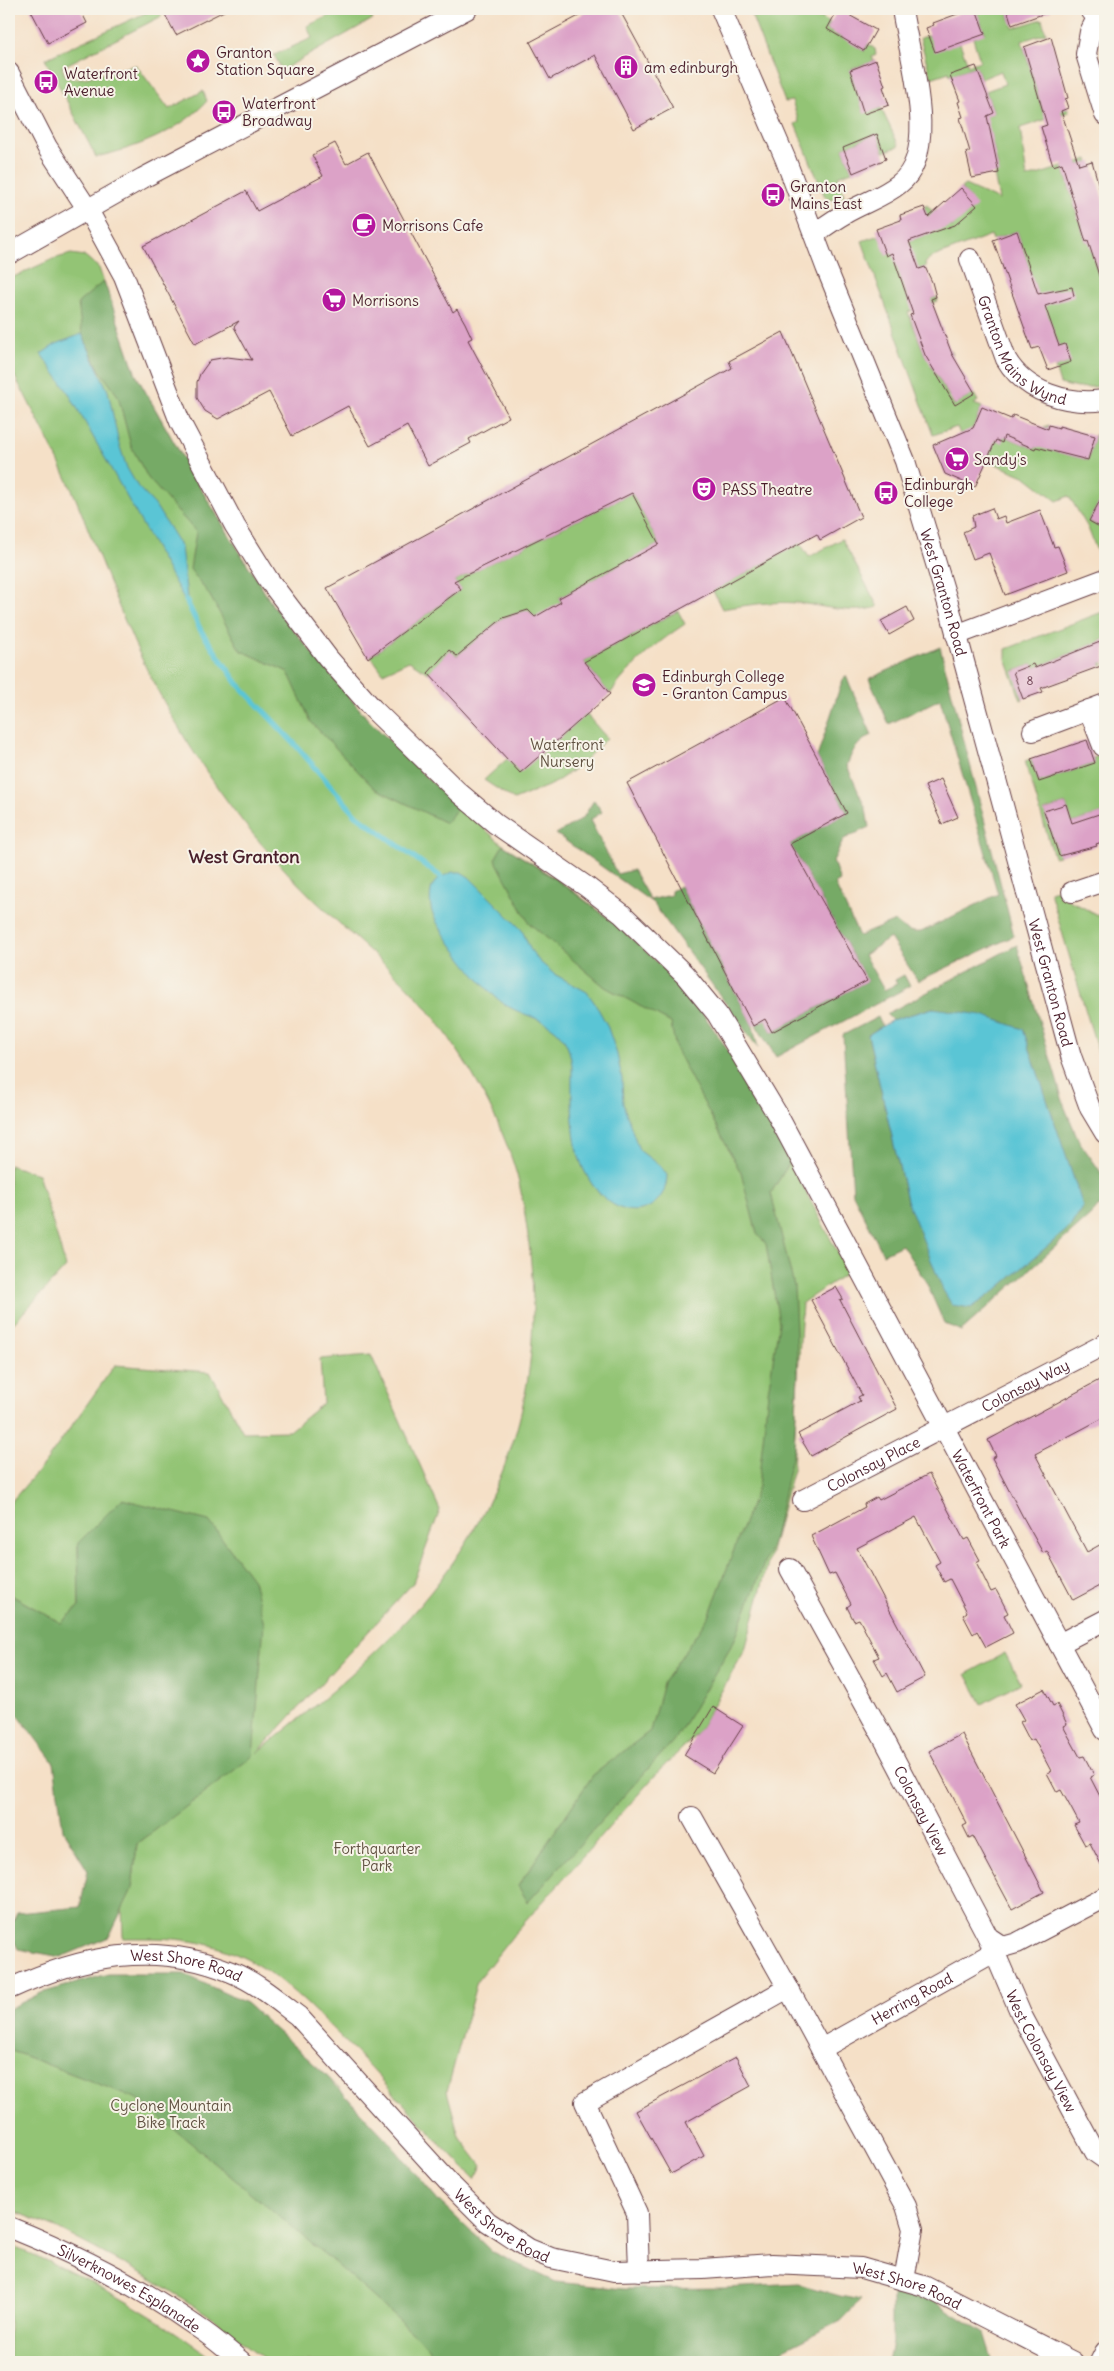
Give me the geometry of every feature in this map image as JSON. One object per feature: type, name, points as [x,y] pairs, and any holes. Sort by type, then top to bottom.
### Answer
[{"type":"street","points":[[9,254],[152,173],[467,9]]},
{"type":"street","name":"West Granton Road","points":[[721,9],[785,158],[905,461],[956,635],[1071,1056],[1090,1108],[1105,1132]]},
{"type":"street","points":[[814,234],[846,213],[899,185],[908,176],[916,159],[921,123],[918,94],[902,9]]},
{"type":"street","points":[[1097,14],[1090,32],[1086,54],[1105,115]]},
{"type":"street","points":[[9,73],[47,147],[88,210]]},
{"type":"street","name":"Waterfront Park","points":[[88,210],[124,276],[180,422],[235,526],[268,579],[340,672],[415,751],[496,824],[587,887],[622,914],[685,976],[717,1014],[756,1076],[1105,1730]]},
{"type":"street","name":"Granton Mains Wynd","points":[[970,259],[1006,359],[1016,373],[1036,388],[1060,397],[1079,401],[1105,400]]},
{"type":"street","points":[[956,635],[1105,579]]},
{"type":"street","points":[[1033,731],[1097,707],[1103,746]]},
{"type":"street","points":[[1072,892],[1105,881]]},
{"type":"street","name":"Colonsay Way","points":[[944,1427],[1105,1344]]},
{"type":"street","name":"Colonsay Place","points":[[803,1500],[944,1427]]},
{"type":"street","name":"Colonsay View","points":[[790,1569],[995,1945]]},
{"type":"street","points":[[1059,1644],[1105,1620]]},
{"type":"street","points":[[692,1818],[788,1988],[906,2206],[913,2229],[904,2280]]},
{"type":"street","points":[[995,1945],[1017,1943],[1105,1897]]},
{"type":"street","name":"Herring Road","points":[[821,2048],[995,1945]]},
{"type":"street","name":"West Colonsay View","points":[[995,1945],[1021,2014],[1094,2152],[1105,2159]]},
{"type":"street","name":"West Shore Road","points":[[9,1989],[45,1972],[104,1957],[140,1955],[182,1957],[231,1972],[273,1997],[298,2016],[452,2186],[494,2227],[528,2249],[551,2258],[604,2269],[639,2271],[772,2264],[861,2268],[924,2286],[1074,2362]]},
{"type":"street","points":[[639,2271],[637,2213],[585,2102],[788,1988]]},
{"type":"street","name":"Silverknowes Esplanade","points":[[9,2227],[50,2243],[137,2289],[198,2327],[242,2362]]},
{"type":"street","points":[[1100,2362],[1105,2352]]},
{"type":"green space","points":[[154,9],[158,9],[162,16],[62,67],[66,78],[84,78],[136,65],[169,109],[203,91],[207,101],[196,112],[170,130],[141,144],[96,157],[45,59]]},
{"type":"green space","points":[[344,9],[367,9],[373,19],[282,70],[274,55],[312,38],[307,26]]},
{"type":"green space","points":[[749,9],[823,9],[818,16],[830,23],[827,30],[841,38],[843,37],[864,51],[868,44],[875,49],[876,55],[872,57],[874,61],[850,70],[864,113],[881,108],[899,146],[884,152],[877,134],[843,148],[852,171],[838,176],[844,196],[832,200],[825,197],[795,124],[799,122],[792,101],[785,102]]},
{"type":"green space","points":[[976,9],[1007,9],[1013,28],[1042,19],[1046,33],[1022,41],[1044,115],[1068,108],[1069,112],[1020,128],[1027,178],[1088,159],[1089,162],[1064,169],[1078,219],[1103,212],[1080,224],[1086,242],[1097,238],[1090,246],[1105,296],[1105,299],[1102,300],[1105,310],[1105,386],[1077,388],[1060,384],[1055,367],[1071,362],[1059,346],[1040,295],[1016,297],[1036,289],[1017,231],[993,240],[991,235],[933,257],[925,263],[926,267],[900,276],[911,306],[937,297],[938,301],[908,312],[926,358],[950,349],[953,354],[931,366],[954,405],[974,394],[978,401],[974,404],[982,407],[972,430],[1002,442],[1004,436],[1035,449],[1044,427],[1049,425],[1043,448],[1088,460],[1095,435],[1097,435],[1102,412],[1105,412],[1105,493],[1089,521],[1105,530],[1105,540],[1098,554],[1088,528],[1069,496],[1057,501],[1026,477],[968,452],[957,427],[933,435],[862,241],[879,235],[886,255],[898,251],[909,241],[933,232],[924,207],[927,205],[933,212],[936,209],[952,227],[976,206],[961,188],[965,185],[999,200],[994,174],[999,172],[990,132],[963,125],[994,113],[986,91],[1005,84],[1001,71],[981,79],[976,66],[950,75],[949,72],[931,78],[920,38],[929,35],[960,43],[968,65],[980,61],[973,38],[985,33]]},
{"type":"green space","name":"Forthquarter Park","points":[[71,254],[85,256],[99,268],[136,375],[196,481],[273,606],[366,717],[428,779],[503,845],[560,881],[614,922],[682,989],[703,1014],[732,1058],[848,1272],[802,1303],[793,1469],[745,1650],[697,1734],[660,1770],[515,1933],[477,1981],[447,2091],[459,2136],[482,2166],[475,2179],[339,2035],[295,1993],[265,1970],[230,1952],[199,1942],[167,1938],[123,1938],[122,1906],[132,1889],[137,1844],[170,1818],[78,1543],[79,1607],[61,1623],[9,1594],[9,1504],[45,1463],[115,1365],[210,1372],[243,1432],[289,1431],[323,1403],[320,1359],[371,1355],[440,1510],[413,1583],[257,1753],[306,1713],[377,1650],[440,1580],[467,1542],[506,1462],[519,1421],[528,1379],[532,1335],[533,1290],[529,1244],[521,1192],[503,1134],[484,1095],[462,1057],[415,994],[326,911],[277,862],[243,822],[198,758],[167,708],[146,668],[124,620],[71,487],[12,371],[8,348],[9,279],[53,259]]},
{"type":"green space","points":[[104,281],[136,375],[196,481],[273,606],[366,717],[428,779],[459,806],[446,823],[374,788],[311,722],[288,672],[240,650],[210,596],[190,569],[196,532],[148,478],[131,446],[118,396],[99,369],[82,334],[78,303]]},
{"type":"green space","points":[[632,493],[659,544],[559,598],[574,627],[544,612],[535,617],[528,610],[503,618],[457,656],[449,651],[428,673],[409,661],[383,673],[371,656],[461,589],[454,581]]},
{"type":"green space","points":[[842,539],[878,607],[848,610],[798,603],[779,603],[722,609],[713,591],[800,543],[809,557]]},
{"type":"green space","points":[[678,611],[685,624],[644,656],[610,694],[584,662]]},
{"type":"green space","points":[[1105,611],[1105,639],[1098,642],[1105,661],[1102,662],[1103,665],[1101,666],[1093,644],[1035,668],[1033,664],[1014,671],[1023,699],[1021,700],[1006,659],[1006,649]]},
{"type":"green space","points":[[940,647],[1014,936],[918,981],[890,938],[864,955],[884,990],[897,984],[895,980],[904,975],[910,986],[776,1057],[756,1025],[765,1019],[772,1032],[867,981],[790,844],[847,813],[817,757],[842,681],[846,676],[872,735],[856,747],[847,766],[866,809],[869,827],[844,839],[833,861],[840,881],[835,884],[859,936],[895,921],[906,930],[921,932],[998,894],[940,699],[889,724],[869,679]]},
{"type":"green space","name":"Waterfront Nursery","points":[[586,714],[607,738],[579,766],[553,784],[514,800],[484,780],[507,759]]},
{"type":"green space","points":[[1105,754],[1105,820],[1103,813],[1072,823],[1066,804],[1044,811],[1059,856],[1054,857],[1025,761],[1031,759],[1039,782],[1095,763],[1093,758]]},
{"type":"green space","points":[[594,800],[602,812],[590,820],[617,874],[633,870],[650,900],[671,895],[671,891],[680,886],[753,1026],[758,1048],[653,903],[556,834],[583,818]]},
{"type":"green space","points":[[503,845],[585,900],[636,942],[659,964],[703,1014],[749,1086],[790,1162],[771,1193],[794,1286],[798,1374],[794,1447],[774,1538],[734,1641],[676,1738],[528,1902],[518,1886],[593,1775],[650,1731],[663,1683],[709,1616],[758,1486],[768,1392],[779,1323],[766,1244],[757,1234],[741,1173],[676,1050],[671,1023],[605,987],[529,923],[495,859]]},
{"type":"green space","points":[[1063,888],[1065,898],[1105,919],[1105,1075],[1050,892]]},
{"type":"green space","points":[[1017,945],[1065,1108],[1079,1141],[1105,1178],[1105,1199],[1091,1215],[961,1331],[944,1323],[926,1282],[902,1245],[883,1254],[853,1194],[843,1035],[878,1017],[882,1026],[868,1035],[907,1200],[921,1232],[1070,1227],[1082,1206],[1023,1029],[933,1008],[892,1020],[886,1014]]},
{"type":"green space","points":[[9,1165],[38,1174],[66,1267],[9,1328]]},
{"type":"green space","points":[[122,1499],[209,1521],[253,1580],[264,1624],[253,1756],[137,1844],[132,1889],[109,1937],[61,1957],[18,1949],[9,1930],[17,1913],[80,1907],[88,1871],[63,1830],[54,1763],[12,1707],[9,1685],[9,1594],[61,1623],[79,1607],[78,1543]]},
{"type":"green space","points":[[1005,1653],[1021,1683],[982,1704],[966,1674]]},
{"type":"green space","points":[[108,1974],[184,1974],[246,2003],[324,2073],[389,2142],[438,2200],[492,2252],[556,2282],[624,2289],[725,2288],[799,2284],[861,2300],[841,2321],[759,2362],[441,2362],[418,2337],[336,2264],[138,2099],[9,2050],[9,2009],[41,1993]]},
{"type":"green space","name":"Cyclone Mountain Bike Track","points":[[56,2007],[544,2362],[268,2362],[207,2314],[145,2275],[56,2228],[9,2209],[9,2030]]},
{"type":"green space","points":[[9,2245],[36,2256],[117,2296],[168,2327],[216,2362],[9,2362]]},
{"type":"green space","points":[[892,2295],[934,2301],[984,2333],[993,2362],[888,2362],[892,2343]]},
{"type":"water","points":[[82,334],[108,391],[119,444],[127,468],[138,487],[155,505],[181,547],[188,606],[68,392],[41,354],[56,344]]},
{"type":"water","points":[[453,872],[461,872],[469,877],[522,930],[530,949],[539,961],[554,974],[587,992],[596,1005],[607,1025],[617,1054],[622,1079],[623,1104],[639,1150],[661,1167],[667,1175],[666,1185],[662,1194],[650,1206],[642,1210],[633,1211],[623,1209],[610,1202],[594,1187],[586,1174],[577,1149],[573,1121],[572,1065],[566,1043],[551,1026],[509,1007],[495,996],[466,963],[439,926],[432,910],[431,891],[433,884]]},
{"type":"water","points":[[933,1008],[982,1015],[1023,1029],[1083,1206],[1070,1227],[995,1291],[971,1308],[952,1305],[943,1290],[907,1200],[868,1035],[892,1020]]},
{"type":"building","points":[[30,9],[80,9],[87,23],[48,43]]},
{"type":"building","points":[[162,9],[228,9],[176,35]]},
{"type":"building","name":"am edinburgh","points":[[592,9],[619,9],[673,108],[634,129],[595,55],[550,79],[530,42]]},
{"type":"building","points":[[838,9],[876,30],[864,51],[827,29]]},
{"type":"building","points":[[971,9],[976,9],[985,34],[935,52],[926,28],[934,25],[933,23]]},
{"type":"building","points":[[1007,9],[1051,9],[1051,11],[1012,25]]},
{"type":"building","points":[[1051,37],[1068,98],[1065,99],[1068,108],[1061,111],[1079,165],[1092,161],[1105,208],[1105,284],[1102,285],[1088,241],[1086,242],[1062,163],[1053,166],[1041,127],[1047,125],[1024,47]]},
{"type":"building","points":[[876,60],[889,105],[864,114],[850,70]]},
{"type":"building","points":[[976,66],[994,113],[987,116],[999,173],[972,178],[966,152],[970,152],[960,118],[963,117],[958,102],[960,101],[950,75]]},
{"type":"building","points":[[877,134],[886,159],[853,173],[843,148]]},
{"type":"building","name":"Morrisons","points":[[335,143],[346,164],[368,152],[453,312],[457,309],[465,323],[472,338],[468,340],[509,417],[469,439],[471,443],[428,466],[407,426],[370,446],[348,406],[292,436],[269,392],[218,419],[205,411],[197,398],[197,382],[210,360],[227,357],[252,360],[234,327],[239,321],[195,344],[143,246],[246,191],[257,211],[323,176],[312,155]]},
{"type":"building","points":[[961,188],[977,206],[955,225],[909,241],[919,269],[925,267],[932,282],[936,297],[931,299],[952,354],[975,393],[955,405],[925,355],[910,315],[913,314],[892,253],[886,256],[876,229],[901,220],[900,215],[924,207],[928,217]]},
{"type":"building","points":[[1017,231],[1038,294],[1072,287],[1074,296],[1045,306],[1059,346],[1065,344],[1071,362],[1048,370],[1039,347],[1032,349],[993,240]]},
{"type":"building","points":[[783,332],[861,517],[820,540],[817,534],[584,662],[610,694],[520,773],[428,673],[449,650],[457,656],[503,618],[528,610],[535,617],[561,602],[559,598],[659,544],[632,493],[454,581],[461,589],[368,658],[327,588],[732,368],[729,361]]},
{"type":"building","points":[[982,407],[1011,419],[1013,415],[1048,429],[1049,425],[1059,428],[1059,426],[1095,436],[1088,460],[1036,447],[1035,449],[1004,436],[1002,443],[996,440],[975,487],[945,474],[933,445],[973,428]]},
{"type":"building","points":[[1105,491],[1105,530],[1089,521]]},
{"type":"building","points":[[992,508],[996,519],[1004,516],[1006,523],[1040,510],[1054,547],[1058,546],[1068,571],[1005,595],[989,553],[973,559],[963,532],[974,527],[972,516]]},
{"type":"building","points":[[907,607],[914,621],[889,635],[881,621]]},
{"type":"building","points":[[1105,640],[1105,661],[1100,663],[1101,666],[1041,688],[1043,692],[1023,699],[1013,672],[1033,664],[1035,668]]},
{"type":"building","points":[[785,697],[847,813],[790,844],[867,981],[772,1032],[765,1019],[753,1026],[627,783]]},
{"type":"building","points":[[1087,740],[1095,763],[1039,782],[1031,759]]},
{"type":"building","points":[[941,779],[958,817],[942,824],[925,786]]},
{"type":"building","points":[[1066,804],[1072,823],[1105,812],[1105,841],[1096,844],[1097,846],[1059,856],[1044,811]]},
{"type":"building","points":[[836,1287],[843,1299],[840,1300],[897,1409],[811,1456],[798,1434],[860,1401],[858,1397],[862,1395],[811,1300]]},
{"type":"building","points":[[1105,1377],[1105,1417],[1035,1454],[1087,1552],[1105,1542],[1105,1583],[1073,1600],[1047,1551],[1043,1553],[1023,1517],[992,1458],[996,1456],[988,1440]]},
{"type":"building","points":[[929,1474],[964,1540],[968,1538],[980,1560],[976,1562],[991,1592],[996,1590],[1002,1601],[1008,1613],[1004,1615],[1013,1633],[986,1647],[977,1631],[973,1634],[963,1615],[967,1612],[950,1579],[944,1582],[935,1565],[940,1562],[916,1517],[857,1548],[925,1677],[897,1692],[887,1673],[883,1676],[874,1659],[879,1657],[859,1619],[854,1621],[847,1607],[851,1604],[835,1573],[829,1575],[811,1536],[865,1507],[864,1504],[877,1497],[879,1500]]},
{"type":"building","points":[[1044,1689],[1053,1706],[1057,1704],[1067,1724],[1063,1726],[1080,1757],[1084,1756],[1094,1775],[1090,1777],[1105,1806],[1105,1872],[1090,1843],[1085,1845],[1074,1825],[1079,1823],[1061,1790],[1057,1792],[1047,1773],[1051,1771],[1034,1739],[1030,1741],[1020,1722],[1024,1720],[1015,1704]]},
{"type":"building","points":[[713,1707],[743,1726],[713,1773],[684,1755]]},
{"type":"building","points":[[962,1734],[1044,1892],[1012,1909],[973,1836],[969,1838],[963,1826],[967,1824],[929,1751]]},
{"type":"building","points":[[736,2057],[751,2086],[686,2122],[704,2156],[671,2174],[636,2111]]},
{"type":"waterway","points":[[186,600],[201,631],[238,684],[292,741],[355,814],[441,877]]},
{"type":"place","name":"Granton Station Square","points":[[198,61]]},
{"type":"place","name":"am edinburgh","points":[[626,67]]},
{"type":"place","name":"Waterfront Avenue","points":[[46,82]]},
{"type":"place","name":"Waterfront Broadway","points":[[224,112]]},
{"type":"place","name":"Granton Mains East","points":[[773,195]]},
{"type":"place","name":"Morrisons Cafe","points":[[364,225]]},
{"type":"place","name":"Morrisons","points":[[334,300]]},
{"type":"place","name":"Sandy's","points":[[957,459]]},
{"type":"place","name":"PASS Theatre","points":[[704,489]]},
{"type":"place","name":"Edinburgh College","points":[[886,493]]},
{"type":"place","name":"Edinburgh College - Granton Campus","points":[[644,685]]},
{"type":"district","name":"West Granton","points":[[244,856]]}]
